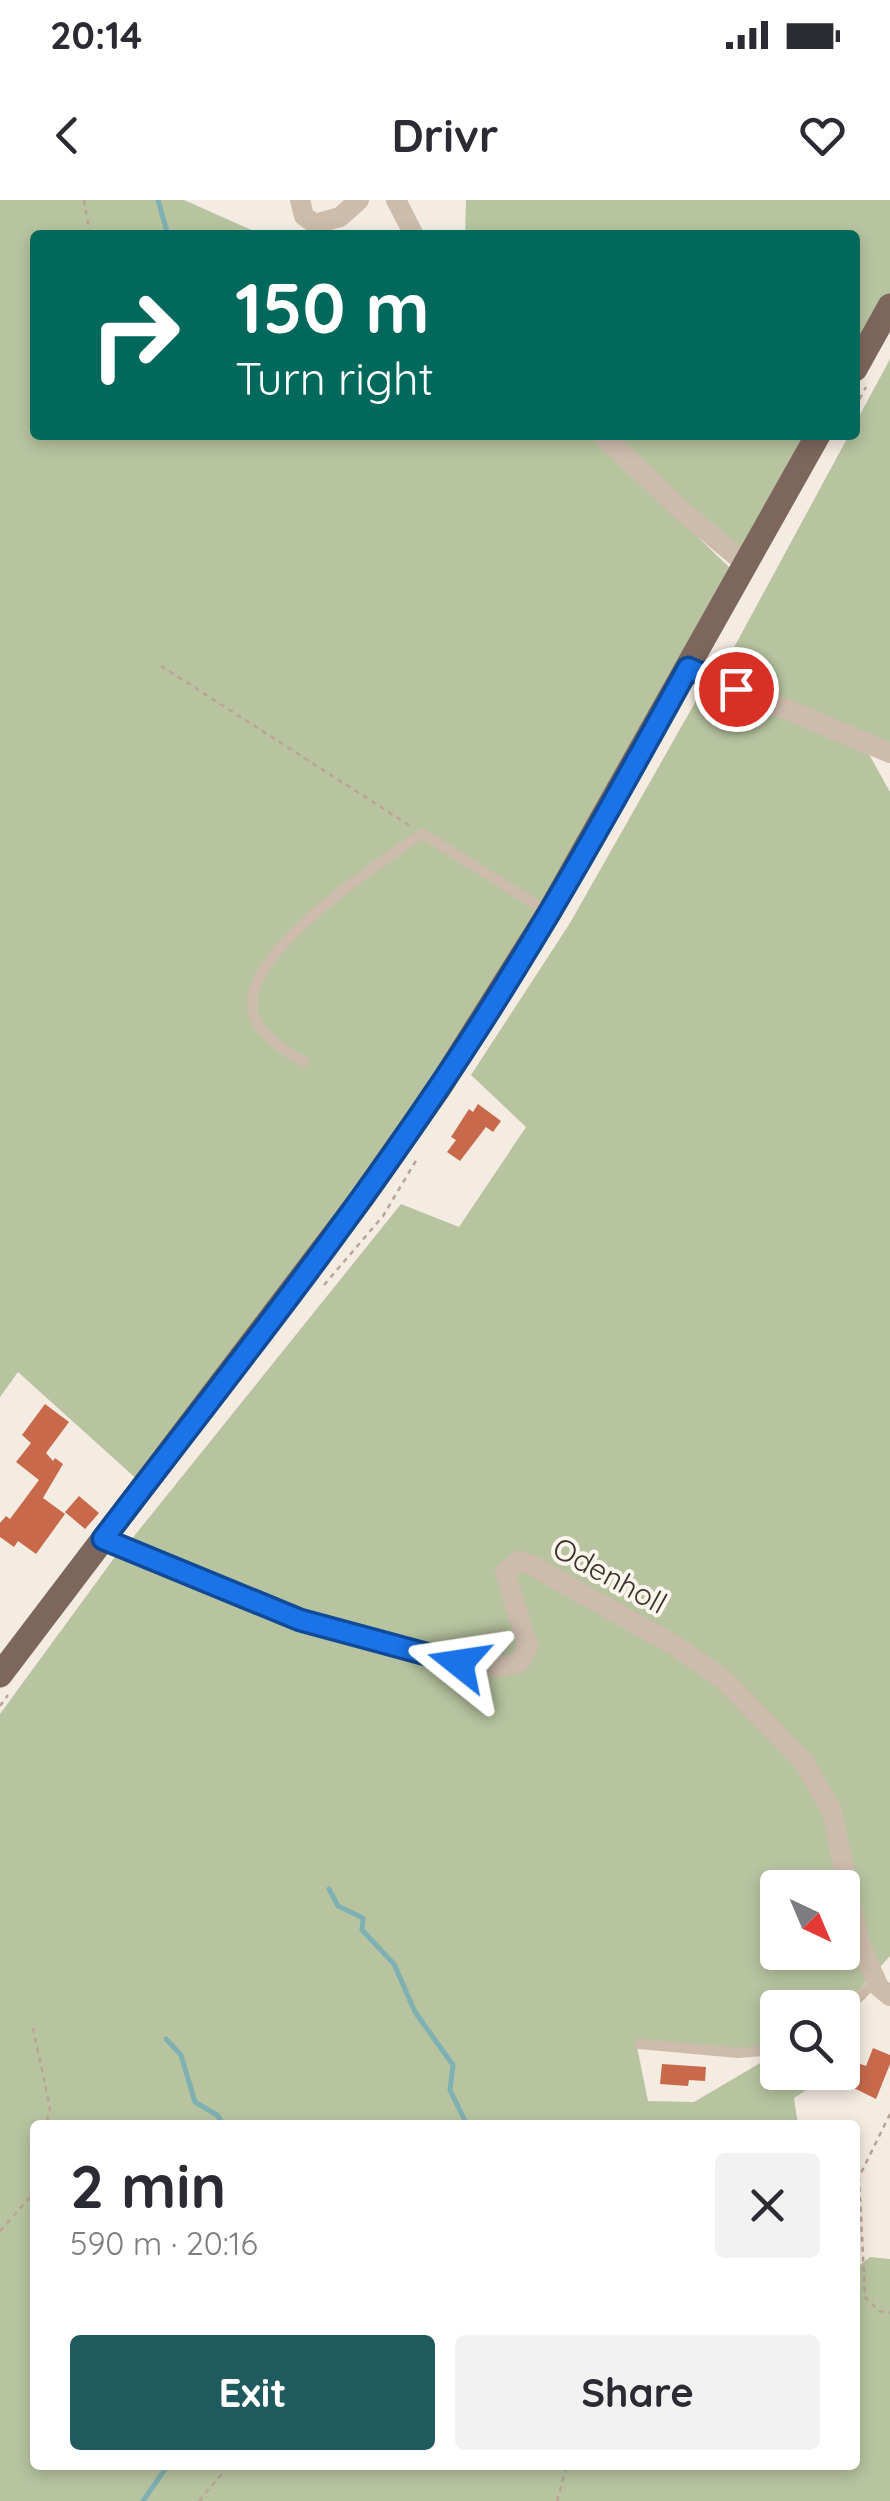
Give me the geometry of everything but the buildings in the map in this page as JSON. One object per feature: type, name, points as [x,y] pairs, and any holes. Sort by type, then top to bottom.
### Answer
[{"type":"main road","points":[[860,360],[890,306]]},
{"type":"main road","points":[[0,1675],[362,1198],[439,1088],[549,913],[815,440]]},
{"type":"street","points":[[300,200],[304,216],[315,224],[340,217],[359,200]]},
{"type":"street","points":[[396,200],[411,230]]},
{"type":"street","points":[[607,440],[746,564]]},
{"type":"street","points":[[688,668],[890,753]]},
{"type":"street","name":"Odenholl","points":[[103,1539],[300,1620],[459,1663],[494,1667],[518,1663],[528,1647],[506,1572],[518,1561],[660,1638],[723,1679],[804,1762],[832,1811],[859,1942],[883,1988]]},
{"type":"lane","points":[[304,1062],[282,1049],[254,1016],[253,1004],[266,966],[299,925],[423,834],[549,913]]},
{"type":"lane","points":[[860,2003],[883,1988]]},
{"type":"lane","points":[[639,2044],[760,2051]]},
{"type":"path","points":[[84,200],[89,230]]},
{"type":"path","points":[[161,666],[423,834]]},
{"type":"path","points":[[33,2028],[50,2108],[47,2120]]},
{"type":"path","points":[[860,2175],[880,2127],[890,2114]]},
{"type":"path","points":[[860,2194],[866,2297],[879,2311],[890,2314]]},
{"type":"path","points":[[0,2232],[30,2197]]},
{"type":"path","points":[[199,2501],[225,2470]]},
{"type":"path","points":[[557,2501],[566,2470]]},
{"type":"green space","points":[[0,200],[184,200],[252,230],[30,230],[30,440],[597,440],[731,569],[541,917],[435,1076],[140,1482],[18,1372],[0,1397]]},
{"type":"green space","points":[[466,200],[890,200],[890,294],[860,346],[860,230],[465,230]]},
{"type":"green space","points":[[890,359],[890,748],[718,677],[846,440],[860,440],[860,415]]},
{"type":"green space","points":[[614,440],[805,440],[742,547],[731,546]]},
{"type":"green space","points":[[705,685],[865,747],[890,792],[890,1956],[859,1990],[760,1990],[760,2048],[738,2051],[636,2042],[648,2101],[694,2102],[760,2063],[760,2090],[806,2090],[794,2098],[797,2120],[30,2120],[30,2470],[860,2470],[860,2265],[870,2257],[890,2259],[890,2501],[0,2501],[0,1714],[120,1550],[301,1617],[127,1545],[401,1204],[459,1227],[526,1127],[471,1075],[570,923]]},
{"type":"waterway","points":[[158,200],[167,230]]},
{"type":"waterway","points":[[329,1889],[338,1906],[363,1918],[362,1930],[394,1964],[415,2012],[453,2065],[450,2090],[465,2120]]},
{"type":"waterway","points":[[166,2039],[181,2055],[195,2102],[220,2120]]},
{"type":"waterway","points":[[143,2501],[165,2470]]},
{"type":"route","points":[[459,1663],[300,1620],[103,1539],[362,1198],[439,1088],[549,913],[688,668],[736,689]]}]
